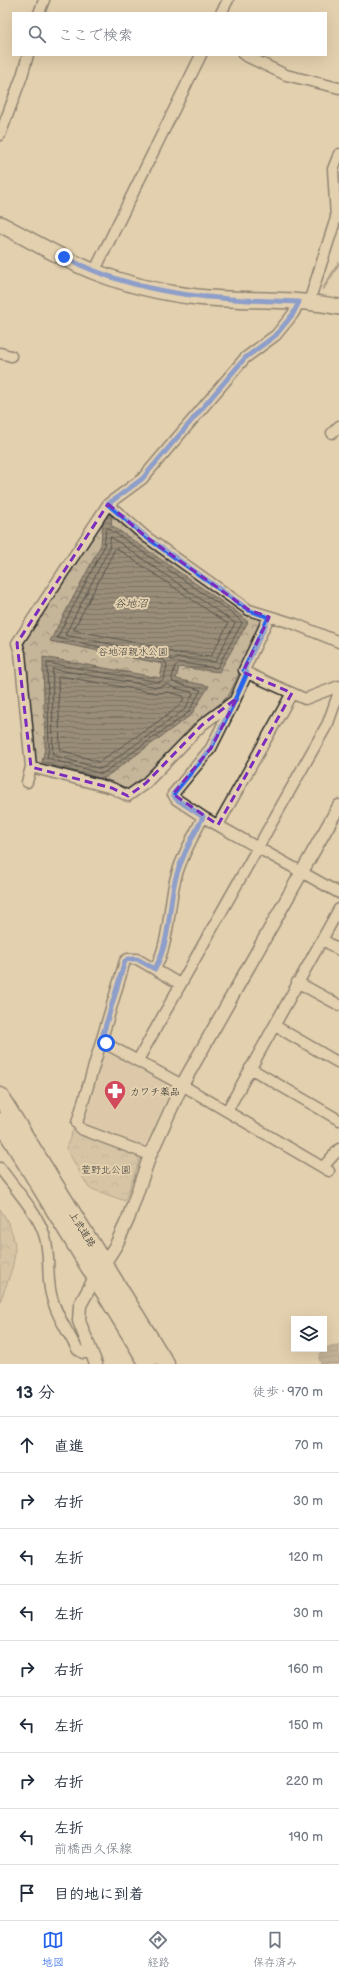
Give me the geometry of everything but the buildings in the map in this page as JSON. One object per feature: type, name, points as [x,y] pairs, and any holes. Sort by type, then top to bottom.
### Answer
[{"type":"highway","name":"上武道路","points":[[0,1096],[105,1263],[166,1364]]},
{"type":"highway","name":"上武道路","points":[[0,1121],[148,1364]]},
{"type":"main road","points":[[0,224],[94,272],[132,285],[181,295],[304,302],[339,307]]},
{"type":"street","points":[[39,12],[44,0]]},
{"type":"street","points":[[222,12],[228,0]]},
{"type":"street","points":[[0,135],[22,76],[28,56]]},
{"type":"street","points":[[94,272],[200,56]]},
{"type":"street","points":[[246,56],[286,74],[339,88]]},
{"type":"street","points":[[27,782],[32,767],[20,653],[17,643],[108,504],[142,479],[245,358],[276,335],[304,302],[336,218],[333,169],[339,154]]},
{"type":"street","points":[[0,353],[11,356]]},
{"type":"street","points":[[108,504],[145,536],[249,610],[295,624],[339,642]]},
{"type":"street","points":[[269,617],[244,670],[247,673],[305,699],[339,686]]},
{"type":"street","points":[[247,673],[211,748],[173,794],[176,799],[203,817],[339,893]]},
{"type":"street","points":[[138,1060],[328,723],[339,692]]},
{"type":"street","points":[[218,825],[292,693]]},
{"type":"street","points":[[32,767],[112,788],[128,796],[146,783],[202,725],[235,700]]},
{"type":"street","points":[[94,1358],[81,1330],[78,1312],[80,1305],[116,1245],[128,1219],[150,1155],[182,1085],[339,806]]},
{"type":"street","points":[[155,969],[169,928],[174,885],[184,856],[203,817]]},
{"type":"street","points":[[227,1111],[297,982],[339,909]]},
{"type":"street","points":[[322,939],[339,950]]},
{"type":"street","points":[[150,1155],[81,1129],[77,1123],[125,961],[128,959],[137,959],[180,984]]},
{"type":"street","points":[[297,982],[339,1005]]},
{"type":"street","points":[[277,1027],[339,1063]]},
{"type":"street","points":[[101,1041],[182,1085],[326,1169],[339,1149]]},
{"type":"street","points":[[250,1068],[339,1120]]},
{"type":"street","points":[[0,1168],[44,1232],[48,1256],[50,1293],[53,1303],[77,1349],[94,1358]]},
{"type":"highlighted area","points":[[108,504],[145,536],[249,610],[269,617],[243,672],[292,693],[218,825],[173,794],[211,748],[237,698],[202,725],[146,783],[128,796],[112,788],[31,767],[17,643]]},
{"type":"shaded area","points":[[108,1048],[171,1084],[171,1090],[146,1144],[142,1148],[84,1126],[81,1120],[102,1050]]},
{"type":"green space","name":"谷地沼","points":[[107,510],[175,561],[263,620],[229,695],[143,780],[127,791],[41,767],[36,763],[23,648],[26,636]]},
{"type":"green space","name":"萱野北公園","points":[[73,1130],[139,1156],[139,1161],[125,1201],[89,1188],[66,1148]]},
{"type":"green space","points":[[0,1209],[13,1234],[15,1255],[0,1302]]},
{"type":"water","name":"谷地沼","points":[[106,513],[112,516],[111,525],[238,613],[248,622],[219,672],[179,667],[176,679],[209,686],[191,715],[103,779],[42,762],[45,748],[43,657],[160,678],[163,664],[50,641],[101,545],[103,518]]},
{"type":"water","points":[[334,1345],[339,1346],[339,1364],[321,1364],[319,1358],[320,1352],[327,1352],[327,1348]]},
{"type":"waterway","points":[[323,289],[339,263]]},
{"type":"place","name":"カワチ薬品","points":[[115,1110]]},
{"type":"route","points":[[64,257],[94,272],[132,285],[164,292],[200,297],[299,302],[290,319],[276,335],[245,358],[142,479],[108,504],[145,536],[249,610],[269,617],[244,670],[247,673],[211,748],[173,794],[176,799],[203,817],[184,856],[174,885],[169,928],[155,969],[137,959],[132,958],[125,961],[101,1041],[106,1043]]},
{"type":"park label","name":"谷地沼親水公園","points":[[133,651]]}]
